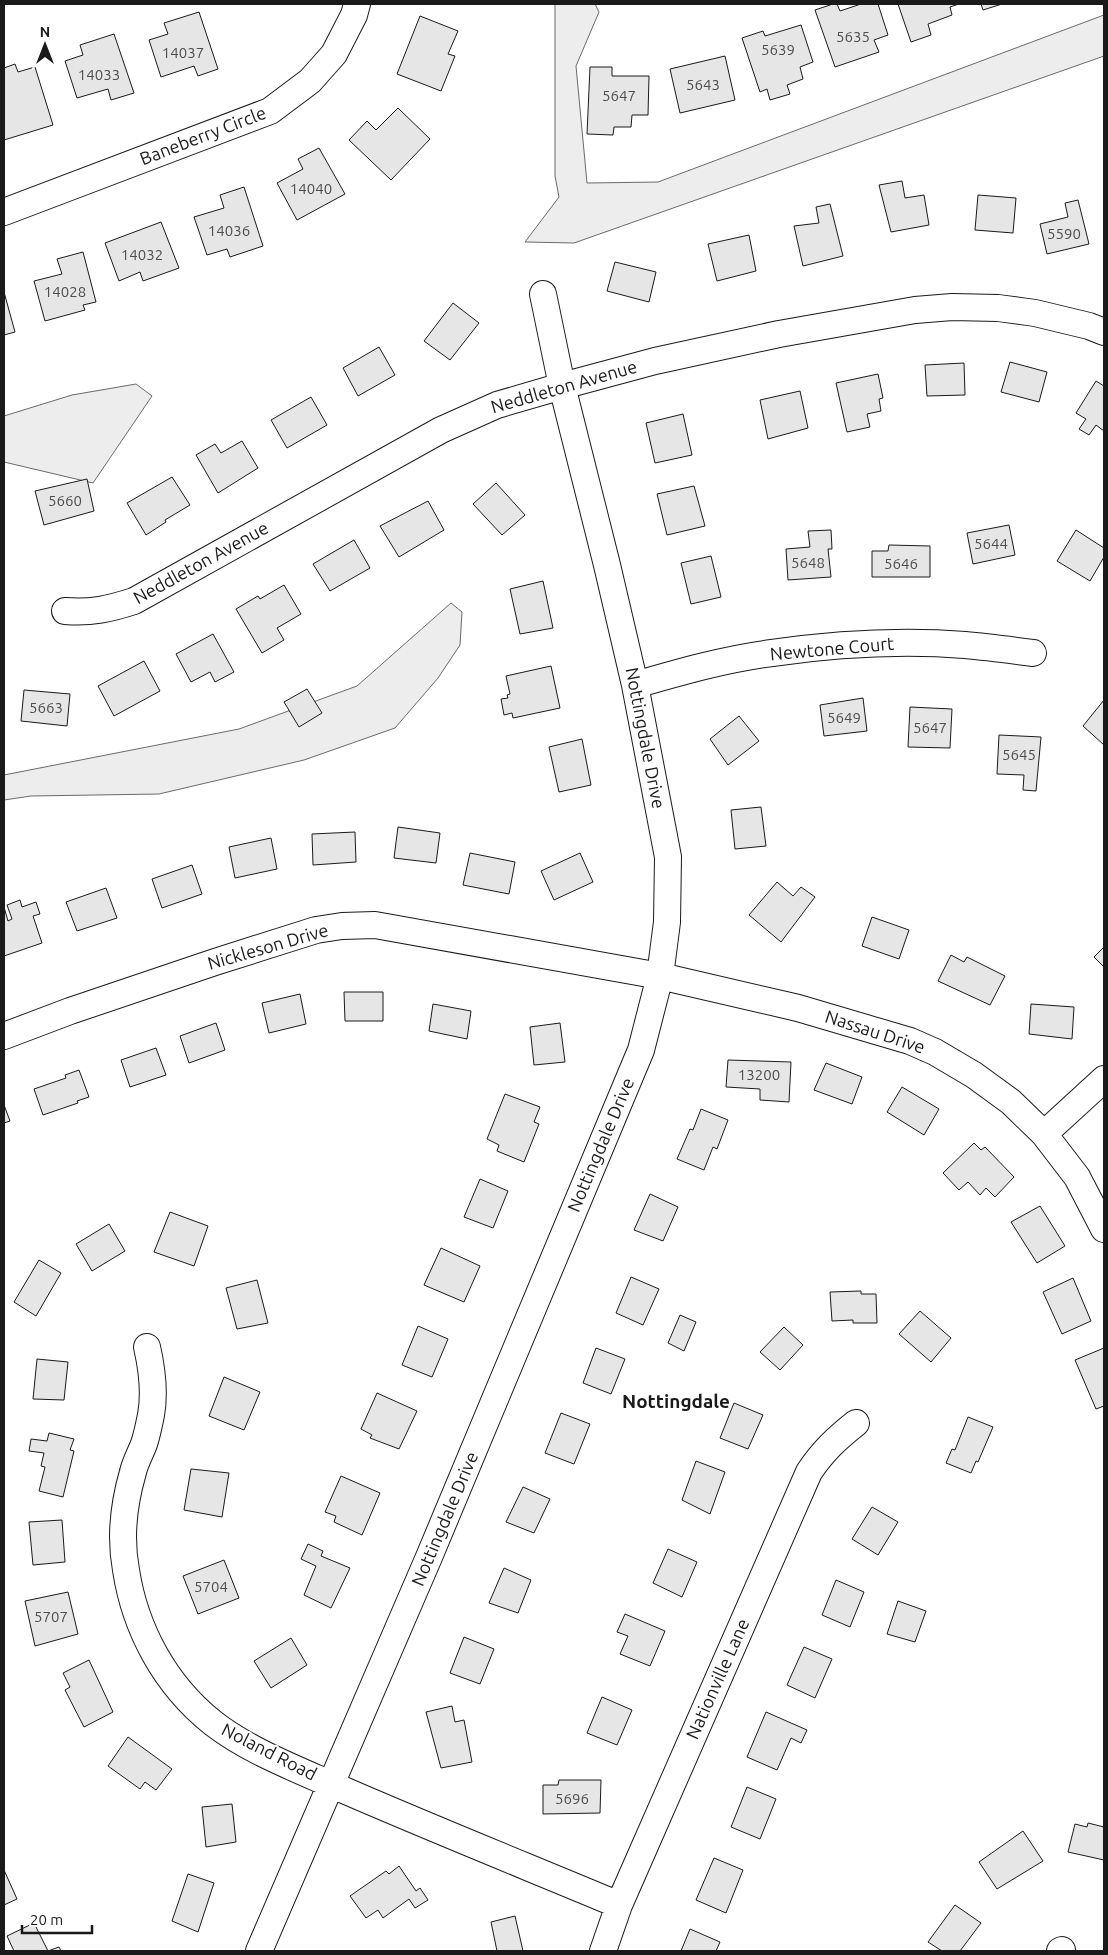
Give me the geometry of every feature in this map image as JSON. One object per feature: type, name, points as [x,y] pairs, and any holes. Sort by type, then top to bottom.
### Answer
[{"type":"street","name":"Baneberry Circle","points":[[4,212],[270,111],[310,81],[334,54],[354,15],[356,4]]},
{"type":"street","name":"Nottingdale Drive","points":[[259,1951],[429,1557],[641,1050],[660,976],[667,922],[668,856],[635,685],[562,386],[543,294]]},
{"type":"street","name":"Neddleton Avenue","points":[[65,611],[106,610],[134,601],[441,430],[497,405],[655,361],[769,336],[915,310],[952,307],[998,308],[1035,313],[1089,326],[1104,332]]},
{"type":"street","name":"Newtone Court","points":[[635,685],[702,666],[770,653],[839,645],[894,643],[964,645],[1033,653]]},
{"type":"street","name":"Nickleson Drive","points":[[4,1036],[70,1011],[215,962],[316,930],[342,926],[375,925],[660,976]]},
{"type":"street","name":"Nassau Drive","points":[[660,976],[798,1008],[910,1041],[935,1052],[974,1075],[1011,1102],[1044,1134],[1077,1177],[1104,1229]]},
{"type":"street","points":[[1044,1134],[1104,1079]]},
{"type":"street","name":"Noland Road","points":[[147,1347],[153,1389],[151,1413],[145,1442],[133,1470],[125,1505],[123,1541],[125,1569],[133,1604],[146,1638],[163,1669],[186,1698],[212,1722],[242,1743],[408,1818],[619,1905]]},
{"type":"street","name":"Nationville Lane","points":[[603,1951],[619,1905],[809,1472],[836,1438],[856,1423]]},
{"type":"shaded area","points":[[555,4],[595,4],[599,12],[576,66],[587,183],[658,182],[1104,15],[1104,56],[574,243],[525,242],[559,197],[555,176]]},
{"type":"shaded area","points":[[136,384],[152,396],[93,483],[4,462],[4,416],[72,395]]},
{"type":"shaded area","points":[[451,603],[462,612],[460,645],[438,678],[395,728],[304,760],[159,794],[31,796],[4,800],[4,775],[239,729],[357,686]]},
{"type":"building","points":[[837,4],[840,11],[861,4],[878,4],[888,35],[874,40],[879,52],[835,67],[815,10]]},
{"type":"building","points":[[898,4],[959,4],[950,7],[952,15],[928,24],[931,35],[911,42]]},
{"type":"building","points":[[981,4],[1002,4],[983,10]]},
{"type":"building","points":[[199,12],[218,69],[198,76],[194,66],[161,77],[149,40],[168,34],[164,23]]},
{"type":"building","points":[[420,16],[458,31],[448,54],[455,56],[441,91],[397,74]]},
{"type":"building","points":[[801,25],[813,62],[800,67],[803,79],[787,85],[790,94],[770,100],[767,89],[760,92],[742,38],[763,31],[765,36]]},
{"type":"building","points":[[114,34],[134,93],[111,100],[108,89],[77,98],[65,61],[83,55],[80,45]]},
{"type":"building","points":[[725,56],[735,100],[680,113],[670,69]]},
{"type":"building","points":[[15,64],[18,72],[35,67],[53,125],[4,140],[4,68]]},
{"type":"building","points":[[590,67],[612,67],[612,76],[649,76],[648,115],[632,115],[631,127],[614,127],[613,135],[587,134]]},
{"type":"building","points":[[398,108],[430,139],[391,180],[349,140],[367,121],[376,130]]},
{"type":"building","points":[[319,148],[345,194],[297,220],[277,183],[303,169],[298,159]]},
{"type":"building","points":[[902,181],[905,198],[924,195],[929,225],[891,232],[879,185]]},
{"type":"building","points":[[244,187],[263,246],[230,257],[227,249],[207,255],[194,217],[224,208],[220,195]]},
{"type":"building","points":[[978,195],[1016,198],[1013,233],[975,230]]},
{"type":"building","points":[[1078,200],[1089,244],[1047,254],[1040,224],[1068,217],[1065,203]]},
{"type":"building","points":[[830,204],[843,256],[803,266],[794,226],[819,223],[816,207]]},
{"type":"building","points":[[161,222],[179,268],[143,281],[140,272],[119,281],[105,243]]},
{"type":"building","points":[[749,235],[756,271],[717,281],[708,244]]},
{"type":"building","points":[[83,252],[96,302],[83,305],[85,310],[45,321],[34,281],[62,274],[57,259]]},
{"type":"building","points":[[615,262],[656,272],[649,302],[607,291]]},
{"type":"building","points":[[4,292],[15,332],[4,335]]},
{"type":"building","points":[[453,303],[479,323],[450,360],[424,341]]},
{"type":"building","points":[[379,347],[395,375],[358,396],[343,368]]},
{"type":"building","points":[[1010,362],[1047,372],[1039,402],[1001,392]]},
{"type":"building","points":[[964,363],[965,395],[927,396],[925,365]]},
{"type":"building","points":[[878,374],[883,398],[879,399],[881,411],[867,414],[870,427],[847,432],[836,383]]},
{"type":"building","points":[[1096,381],[1104,386],[1104,431],[1096,425],[1089,435],[1079,429],[1086,419],[1076,413]]},
{"type":"building","points":[[800,391],[808,428],[768,439],[760,400]]},
{"type":"building","points":[[311,397],[327,425],[287,448],[271,420]]},
{"type":"building","points":[[683,414],[692,455],[655,463],[646,423]]},
{"type":"building","points":[[242,441],[258,468],[218,493],[196,455],[215,444],[221,453]]},
{"type":"building","points":[[172,477],[190,505],[165,520],[166,522],[146,535],[127,503]]},
{"type":"building","points":[[87,479],[94,511],[44,525],[35,491]]},
{"type":"building","points":[[496,483],[525,515],[502,535],[473,504]]},
{"type":"building","points":[[694,486],[705,526],[667,535],[657,494]]},
{"type":"building","points":[[428,501],[444,530],[399,557],[380,526]]},
{"type":"building","points":[[1009,525],[1015,555],[973,564],[967,533]]},
{"type":"building","points":[[831,530],[832,549],[828,549],[831,577],[788,580],[786,549],[810,547],[808,531]]},
{"type":"building","points":[[1076,530],[1104,548],[1104,557],[1090,581],[1057,561]]},
{"type":"building","points":[[354,540],[370,568],[330,591],[313,564]]},
{"type":"building","points":[[889,545],[930,546],[930,577],[872,577],[872,551],[888,551]]},
{"type":"building","points":[[711,556],[721,597],[691,604],[681,563]]},
{"type":"building","points":[[543,581],[553,628],[520,634],[510,589]]},
{"type":"building","points":[[284,585],[301,614],[277,628],[284,640],[262,653],[236,609],[258,596],[260,599]]},
{"type":"building","points":[[213,634],[234,672],[215,682],[210,672],[191,682],[176,654]]},
{"type":"building","points":[[144,661],[160,691],[114,716],[98,686]]},
{"type":"building","points":[[551,666],[560,708],[513,718],[512,713],[504,715],[501,699],[508,698],[507,695],[510,694],[506,676]]},
{"type":"building","points":[[307,689],[322,713],[299,727],[284,702]]},
{"type":"building","points":[[24,690],[70,694],[67,726],[21,721]]},
{"type":"building","points":[[863,698],[867,731],[824,736],[820,705]]},
{"type":"building","points":[[1104,700],[1104,745],[1083,726]]},
{"type":"building","points":[[910,707],[952,709],[950,748],[908,747]]},
{"type":"building","points":[[739,716],[759,741],[728,765],[710,739]]},
{"type":"building","points":[[999,735],[1041,737],[1036,791],[1023,790],[1024,775],[997,774]]},
{"type":"building","points":[[582,739],[591,785],[559,792],[549,747]]},
{"type":"building","points":[[761,807],[766,846],[735,849],[731,810]]},
{"type":"building","points":[[398,827],[440,833],[436,863],[394,858]]},
{"type":"building","points":[[355,832],[356,862],[313,865],[312,834]]},
{"type":"building","points":[[271,838],[277,869],[235,878],[229,847]]},
{"type":"building","points":[[470,853],[515,862],[509,894],[463,885]]},
{"type":"building","points":[[580,853],[593,882],[554,900],[541,871]]},
{"type":"building","points":[[192,865],[202,894],[162,908],[152,879]]},
{"type":"building","points":[[777,882],[793,896],[801,887],[815,897],[781,942],[749,915]]},
{"type":"building","points":[[106,888],[117,918],[77,931],[66,902]]},
{"type":"building","points":[[20,900],[22,907],[36,902],[40,914],[33,916],[42,943],[4,956],[4,907],[8,921],[12,919],[7,905]]},
{"type":"building","points":[[872,917],[909,930],[899,959],[862,946]]},
{"type":"building","points":[[1104,947],[1104,967],[1094,957]]},
{"type":"building","points":[[951,955],[964,962],[967,957],[1005,976],[990,1005],[938,981]]},
{"type":"building","points":[[344,992],[383,992],[383,1021],[345,1021]]},
{"type":"building","points":[[300,994],[306,1024],[269,1033],[262,1003]]},
{"type":"building","points":[[433,1004],[471,1011],[467,1039],[429,1031]]},
{"type":"building","points":[[1031,1004],[1074,1007],[1072,1039],[1029,1034]]},
{"type":"building","points":[[216,1023],[225,1050],[189,1063],[180,1036]]},
{"type":"building","points":[[560,1023],[565,1062],[534,1065],[530,1027]]},
{"type":"building","points":[[156,1048],[166,1075],[130,1087],[121,1060]]},
{"type":"building","points":[[728,1060],[791,1062],[789,1102],[760,1100],[760,1089],[726,1087]]},
{"type":"building","points":[[826,1063],[862,1077],[852,1104],[814,1090]]},
{"type":"building","points":[[79,1070],[89,1097],[77,1101],[78,1103],[43,1115],[34,1089],[66,1078],[65,1075]]},
{"type":"building","points":[[902,1087],[939,1109],[924,1135],[887,1112]]},
{"type":"building","points":[[505,1094],[540,1107],[534,1122],[539,1124],[524,1162],[497,1151],[499,1145],[487,1139]]},
{"type":"building","points":[[4,1105],[10,1121],[4,1123]]},
{"type":"building","points":[[701,1109],[728,1120],[717,1149],[713,1147],[704,1170],[677,1159],[690,1129],[693,1130]]},
{"type":"building","points":[[974,1143],[981,1150],[985,1147],[1014,1177],[995,1197],[986,1188],[980,1195],[968,1182],[959,1190],[943,1173]]},
{"type":"building","points":[[480,1179],[508,1191],[493,1228],[464,1217]]},
{"type":"building","points":[[650,1194],[678,1207],[663,1241],[634,1230]]},
{"type":"building","points":[[1040,1206],[1065,1246],[1037,1263],[1011,1222]]},
{"type":"building","points":[[170,1212],[208,1226],[194,1266],[154,1252]]},
{"type":"building","points":[[109,1224],[125,1251],[92,1271],[76,1244]]},
{"type":"building","points":[[441,1248],[480,1266],[464,1302],[424,1285]]},
{"type":"building","points":[[39,1260],[61,1273],[36,1316],[14,1302]]},
{"type":"building","points":[[631,1277],[659,1289],[643,1325],[616,1313]]},
{"type":"building","points":[[1073,1278],[1091,1321],[1062,1334],[1043,1292]]},
{"type":"building","points":[[257,1280],[268,1323],[237,1329],[226,1288]]},
{"type":"building","points":[[861,1291],[861,1294],[876,1294],[877,1323],[853,1323],[853,1320],[832,1321],[830,1292]]},
{"type":"building","points":[[920,1311],[951,1338],[931,1362],[899,1334]]},
{"type":"building","points":[[680,1315],[696,1322],[684,1351],[668,1343]]},
{"type":"building","points":[[418,1326],[448,1339],[432,1377],[402,1365]]},
{"type":"building","points":[[784,1327],[803,1345],[780,1370],[760,1352]]},
{"type":"building","points":[[596,1348],[625,1359],[611,1394],[583,1383]]},
{"type":"building","points":[[1104,1348],[1104,1406],[1096,1409],[1075,1360]]},
{"type":"building","points":[[37,1359],[68,1362],[64,1400],[33,1399]]},
{"type":"building","points":[[224,1377],[260,1392],[244,1430],[209,1416]]},
{"type":"building","points":[[377,1393],[417,1411],[399,1449],[370,1438],[372,1435],[361,1429]]},
{"type":"building","points":[[734,1403],[763,1415],[748,1449],[720,1438]]},
{"type":"building","points":[[561,1413],[590,1424],[574,1464],[545,1453]]},
{"type":"building","points":[[968,1417],[993,1427],[978,1462],[976,1461],[971,1473],[946,1463],[952,1449],[955,1450]]},
{"type":"building","points":[[49,1433],[74,1439],[70,1450],[74,1451],[63,1497],[39,1491],[45,1467],[41,1466],[44,1453],[29,1451],[31,1439],[47,1441]]},
{"type":"building","points":[[696,1461],[725,1472],[710,1514],[682,1500]]},
{"type":"building","points":[[191,1469],[229,1473],[222,1517],[184,1510]]},
{"type":"building","points":[[341,1476],[380,1493],[362,1535],[334,1522],[336,1516],[325,1512]]},
{"type":"building","points":[[523,1487],[550,1499],[534,1533],[506,1522]]},
{"type":"building","points":[[872,1507],[898,1522],[878,1555],[852,1539]]},
{"type":"building","points":[[62,1520],[65,1562],[33,1565],[29,1522]]},
{"type":"building","points":[[308,1544],[323,1551],[321,1556],[350,1568],[331,1608],[304,1595],[316,1566],[301,1559]]},
{"type":"building","points":[[668,1549],[697,1562],[682,1597],[653,1583]]},
{"type":"building","points":[[224,1560],[239,1598],[198,1614],[183,1576]]},
{"type":"building","points":[[504,1568],[531,1580],[518,1613],[489,1603]]},
{"type":"building","points":[[836,1580],[864,1592],[850,1627],[822,1615]]},
{"type":"building","points":[[68,1592],[78,1634],[35,1646],[25,1601]]},
{"type":"building","points":[[898,1601],[926,1611],[915,1642],[887,1634]]},
{"type":"building","points":[[625,1614],[665,1631],[650,1666],[620,1654],[628,1636],[617,1632]]},
{"type":"building","points":[[464,1637],[494,1649],[480,1684],[450,1673]]},
{"type":"building","points":[[291,1638],[307,1665],[271,1688],[254,1661]]},
{"type":"building","points":[[804,1647],[832,1659],[815,1698],[787,1685]]},
{"type":"building","points":[[89,1660],[113,1712],[84,1727],[65,1690],[70,1687],[63,1673]]},
{"type":"building","points":[[602,1697],[632,1710],[617,1745],[587,1733]]},
{"type":"building","points":[[452,1706],[455,1722],[464,1720],[472,1762],[441,1768],[426,1712]]},
{"type":"building","points":[[766,1712],[807,1730],[801,1743],[791,1738],[777,1770],[747,1757]]},
{"type":"building","points":[[128,1737],[172,1769],[156,1790],[145,1782],[140,1789],[108,1766]]},
{"type":"building","points":[[559,1780],[601,1780],[600,1813],[543,1814],[543,1785],[558,1785]]},
{"type":"building","points":[[747,1787],[776,1799],[760,1839],[731,1827]]},
{"type":"building","points":[[232,1804],[236,1842],[206,1847],[202,1807]]},
{"type":"building","points":[[1088,1823],[1104,1827],[1104,1860],[1068,1852],[1075,1824],[1087,1827]]},
{"type":"building","points":[[1023,1831],[1043,1861],[997,1889],[979,1862]]},
{"type":"building","points":[[714,1858],[743,1870],[726,1913],[696,1900]]},
{"type":"building","points":[[399,1866],[416,1891],[420,1888],[428,1900],[415,1908],[409,1899],[383,1918],[378,1910],[366,1918],[350,1896],[386,1871],[389,1874]]},
{"type":"building","points":[[4,1870],[17,1899],[4,1905]]},
{"type":"building","points":[[188,1874],[214,1883],[198,1932],[172,1921]]},
{"type":"building","points":[[955,1905],[981,1923],[960,1951],[942,1951],[928,1942]]},
{"type":"building","points":[[515,1916],[523,1951],[497,1951],[491,1922]]},
{"type":"building","points":[[34,1923],[48,1951],[14,1951],[7,1936]]},
{"type":"building","points":[[690,1929],[720,1942],[716,1951],[681,1951]]},
{"type":"building","points":[[59,1947],[61,1951],[48,1951]]},
{"type":"district","name":"Nottingdale","points":[[676,1401]]}]
